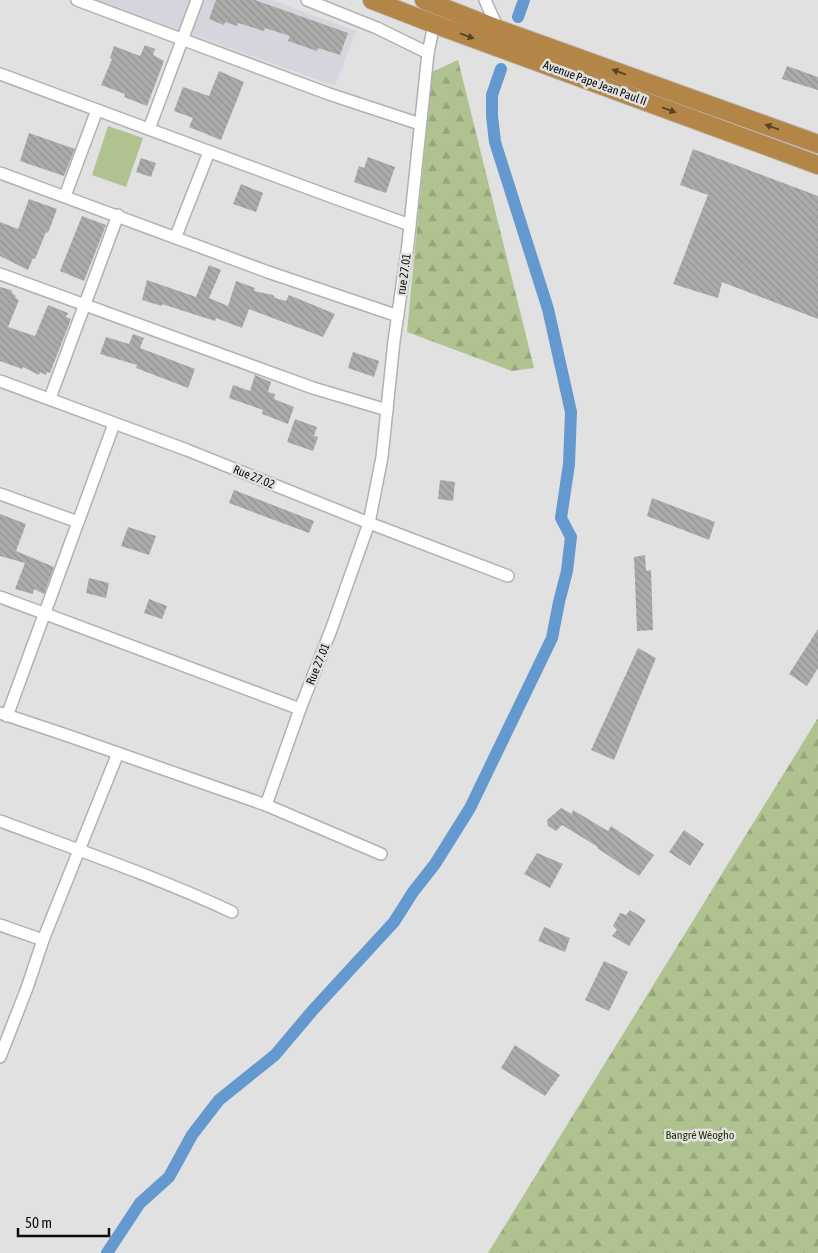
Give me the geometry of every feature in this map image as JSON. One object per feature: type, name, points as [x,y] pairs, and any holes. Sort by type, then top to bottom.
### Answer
[{"type":"highway","name":"Avenue Pape Jean Paul II","points":[[372,0],[818,165]]},
{"type":"highway","name":"Avenue Pape Jean Paul II","points":[[424,0],[498,29],[818,144]]},
{"type":"street","points":[[77,0],[330,94],[420,124]]},
{"type":"street","points":[[149,129],[197,0]]},
{"type":"street","points":[[307,0],[377,28],[428,53]]},
{"type":"street","points":[[485,0],[498,29]]},
{"type":"street","name":"rue 27.01","points":[[369,523],[380,464],[410,224],[428,53],[434,24]]},
{"type":"street","points":[[0,74],[410,224]]},
{"type":"street","points":[[65,196],[97,110]]},
{"type":"street","points":[[176,236],[209,152]]},
{"type":"street","points":[[0,173],[278,275],[398,316]]},
{"type":"street","points":[[50,398],[118,215]]},
{"type":"street","points":[[0,274],[313,388],[386,410]]},
{"type":"street","name":"Rue 27.02","points":[[0,381],[50,398],[196,454],[508,576]]},
{"type":"street","points":[[114,424],[45,613],[3,714],[266,805],[381,854]]},
{"type":"street","points":[[0,494],[78,522]]},
{"type":"street","name":"Rue 27.01","points":[[266,805],[369,523]]},
{"type":"street","points":[[0,597],[300,709]]},
{"type":"street","points":[[0,1057],[4,1033],[27,988],[43,940],[118,753]]},
{"type":"street","points":[[0,821],[207,900],[232,912]]},
{"type":"street","points":[[0,925],[43,940]]},
{"type":"shaded area","points":[[97,0],[272,0],[356,31],[335,86]]},
{"type":"green space","points":[[458,60],[534,368],[512,371],[407,332],[432,72]]},
{"type":"green space","points":[[108,126],[143,138],[126,187],[92,175]]},
{"type":"green space","name":"Bangré Wéogho","points":[[818,718],[818,1253],[488,1253]]},
{"type":"building","points":[[216,0],[255,0],[348,33],[340,55],[318,48],[317,51],[288,41],[290,36],[265,28],[264,31],[238,23],[237,26],[225,22],[224,25],[209,19]]},
{"type":"building","points":[[145,45],[155,49],[153,55],[164,61],[147,106],[124,97],[125,94],[101,85],[112,59],[110,58],[114,46],[140,56]]},
{"type":"building","points":[[787,66],[818,77],[818,90],[782,79]]},
{"type":"building","points":[[219,71],[244,82],[221,140],[189,127],[193,118],[174,111],[183,87],[209,96]]},
{"type":"building","points":[[29,133],[75,149],[64,176],[20,161]]},
{"type":"building","points":[[693,149],[818,196],[818,319],[722,282],[718,298],[673,284],[708,195],[680,185]]},
{"type":"building","points":[[368,157],[395,167],[386,193],[354,182],[359,166],[364,168]]},
{"type":"building","points":[[141,158],[156,163],[151,177],[136,172]]},
{"type":"building","points":[[241,184],[263,193],[256,212],[233,204]]},
{"type":"building","points":[[29,199],[57,209],[48,233],[46,232],[35,259],[33,258],[28,270],[0,256],[0,222],[18,229]]},
{"type":"building","points":[[82,216],[106,225],[84,281],[60,271]]},
{"type":"building","points":[[209,265],[221,270],[209,298],[228,306],[236,281],[255,288],[254,291],[273,295],[275,298],[286,301],[289,295],[335,314],[323,337],[249,309],[242,328],[216,318],[215,321],[162,304],[162,306],[142,300],[147,280],[196,297]]},
{"type":"building","points":[[0,287],[11,290],[16,296],[15,298],[19,300],[8,327],[35,336],[48,305],[68,313],[66,317],[71,319],[50,373],[47,372],[46,375],[40,372],[39,375],[23,367],[22,369],[0,361]]},
{"type":"building","points":[[133,334],[144,338],[140,348],[195,369],[188,388],[136,368],[137,365],[100,354],[106,337],[129,344]]},
{"type":"building","points":[[353,352],[379,361],[374,377],[348,368]]},
{"type":"building","points":[[255,375],[271,382],[268,392],[275,394],[274,399],[294,407],[288,424],[262,414],[263,410],[229,398],[233,385],[250,391]]},
{"type":"building","points":[[295,419],[317,427],[314,436],[318,437],[313,451],[287,442]]},
{"type":"building","points":[[440,480],[455,482],[453,501],[438,499]]},
{"type":"building","points":[[234,490],[314,521],[309,533],[229,503]]},
{"type":"building","points":[[652,498],[715,522],[709,540],[647,516]]},
{"type":"building","points":[[0,514],[26,524],[16,551],[54,567],[44,594],[34,589],[33,594],[15,589],[25,563],[0,556]]},
{"type":"building","points":[[128,527],[156,536],[149,555],[121,546]]},
{"type":"building","points":[[645,555],[646,571],[651,570],[653,630],[637,631],[634,557]]},
{"type":"building","points":[[89,578],[109,583],[106,598],[86,593]]},
{"type":"building","points":[[149,599],[167,606],[162,619],[144,613]]},
{"type":"building","points":[[818,629],[818,668],[807,686],[789,674]]},
{"type":"building","points":[[638,648],[656,658],[614,760],[591,750]]},
{"type":"building","points":[[561,808],[572,814],[573,810],[608,831],[611,826],[654,855],[639,876],[598,847],[562,825],[556,831],[548,826],[547,820]]},
{"type":"building","points":[[684,830],[704,844],[690,866],[669,852]]},
{"type":"building","points":[[537,853],[563,864],[550,888],[524,874]]},
{"type":"building","points":[[630,910],[646,920],[629,946],[612,936],[617,930],[613,926],[620,913],[626,915]]},
{"type":"building","points":[[544,927],[570,938],[565,952],[538,941]]},
{"type":"building","points":[[604,961],[628,972],[609,1011],[585,1000]]},
{"type":"building","points":[[515,1045],[560,1075],[545,1096],[501,1068]]},
{"type":"waterway","points":[[518,17],[524,0]]},
{"type":"waterway","points":[[107,1253],[140,1203],[169,1177],[192,1135],[219,1100],[275,1055],[313,1010],[394,922],[413,892],[435,864],[470,808],[552,638],[567,571],[571,537],[561,518],[569,464],[571,412],[548,309],[495,142],[492,95],[501,69]]}]
